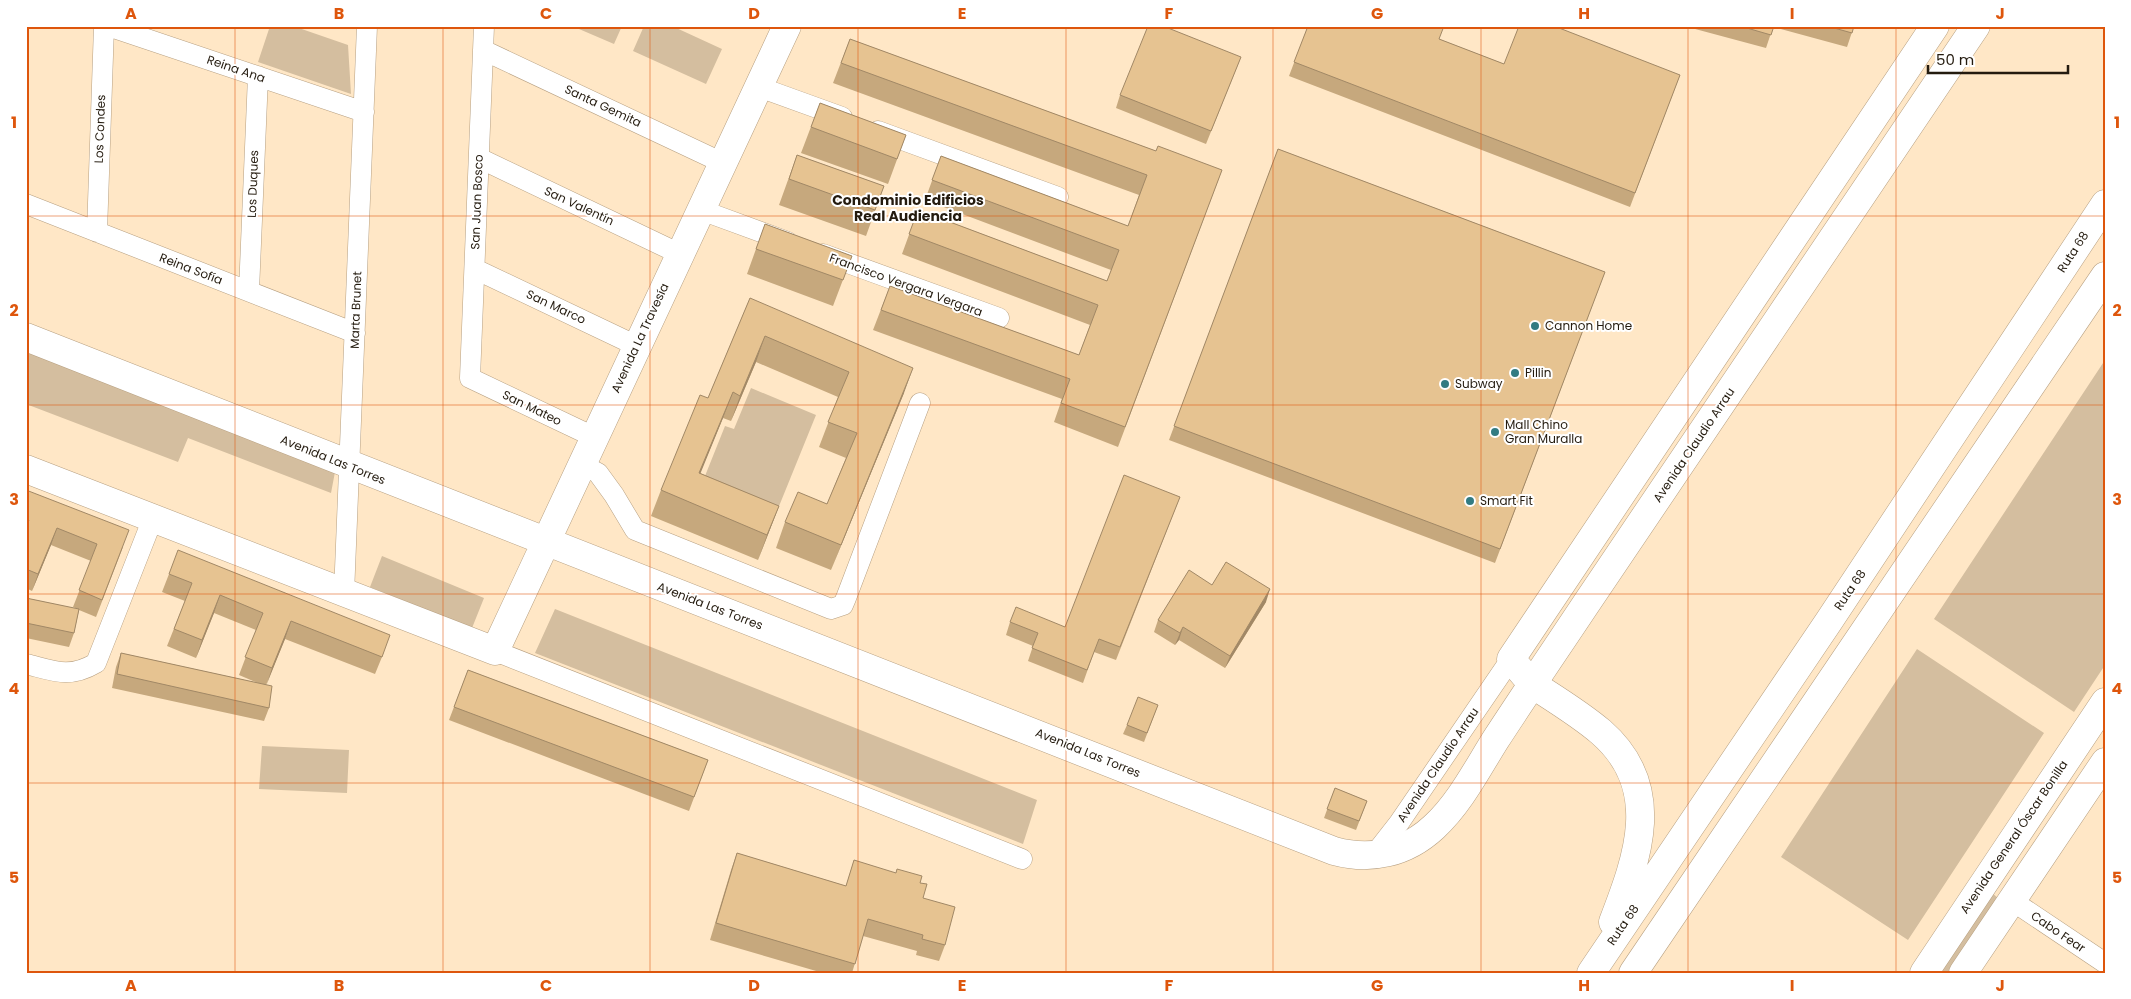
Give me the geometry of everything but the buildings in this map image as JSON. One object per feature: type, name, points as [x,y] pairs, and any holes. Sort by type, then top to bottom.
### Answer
[{"type":"main road","name":"Avenida La Travesía","points":[[495,651],[544,542],[788,26]]},
{"type":"main road","name":"Avenida Claudio Arrau","points":[[1511,658],[1935,26]]},
{"type":"main road","name":"Avenida Claudio Arrau","points":[[1386,853],[1433,828],[1454,805],[1532,684],[1976,26]]},
{"type":"main road","name":"Ruta 68","points":[[1593,971],[1830,621],[2105,204]]},
{"type":"main road","points":[[1633,973],[2105,276]]},
{"type":"main road","name":"Avenida Las Torres","points":[[26,337],[350,468],[1334,851],[1358,856],[1386,853]]},
{"type":"main road","points":[[26,469],[495,651]]},
{"type":"main road","points":[[1511,658],[1532,684],[1589,723],[1608,739],[1629,766],[1639,798],[1641,827],[1634,864],[1593,971]]},
{"type":"main road","name":"Avenida General Óscar Bonilla","points":[[1924,973],[2105,702]]},
{"type":"main road","points":[[1963,973],[2105,762]]},
{"type":"main road","points":[[2022,825],[2050,842]]},
{"type":"street","name":"Los Condes","points":[[97,232],[104,26]]},
{"type":"street","name":"Reina Ana","points":[[108,26],[364,112]]},
{"type":"street","name":"Marta Brunet","points":[[344,594],[367,26]]},
{"type":"street","name":"San Juan Bosco","points":[[470,378],[484,26]]},
{"type":"street","name":"Santa Gemita","points":[[483,50],[723,163]]},
{"type":"street","name":"Los Duques","points":[[249,291],[258,76]]},
{"type":"street","points":[[759,86],[1058,197]]},
{"type":"street","name":"San Valentín","points":[[479,158],[680,254]]},
{"type":"street","name":"Reina Sofía","points":[[26,204],[355,333]]},
{"type":"street","name":"Francisco Vergara Vergara","points":[[701,210],[999,318]]},
{"type":"street","name":"San Marco","points":[[475,269],[637,346]]},
{"type":"street","name":"San Mateo","points":[[470,378],[594,437]]},
{"type":"street","points":[[581,464],[598,473],[635,530],[831,609],[843,605],[920,404]]},
{"type":"street","points":[[26,664],[68,674],[82,671],[96,663],[153,518]]},
{"type":"street","points":[[495,651],[1022,859]]},
{"type":"street","name":"Avenida Claudio Arrau","points":[[1386,853],[1399,823],[1511,658]]},
{"type":"street","name":"Cabo Fear","points":[[2011,900],[2105,963]]},
{"type":"shaded area","points":[[270,26],[293,26],[348,45],[351,94],[258,62]]},
{"type":"shaded area","points":[[572,26],[622,26],[614,44]]},
{"type":"shaded area","points":[[644,26],[672,26],[722,49],[706,84],[633,51]]},
{"type":"shaded area","points":[[26,351],[335,472],[331,493],[188,438],[178,462],[26,404]]},
{"type":"shaded area","points":[[2105,360],[2105,665],[2074,712],[1934,619]]},
{"type":"shaded area","points":[[751,388],[816,415],[773,521],[699,491],[725,426],[734,429]]},
{"type":"shaded area","points":[[382,556],[484,598],[472,628],[370,587]]},
{"type":"shaded area","points":[[555,609],[1037,800],[1023,844],[535,653]]},
{"type":"shaded area","points":[[1917,649],[2044,733],[1908,940],[1781,857]]},
{"type":"shaded area","points":[[262,746],[349,750],[347,793],[259,789]]},
{"type":"shaded area","points":[[1990,891],[2000,900],[1950,973],[1934,973]]},
{"type":"place","name":"Cannon Home","points":[[1535,326]]},
{"type":"place","name":"Pillin","points":[[1515,373]]},
{"type":"place","name":"Subway","points":[[1445,384]]},
{"type":"place","name":"Mall Chino Gran Muralla","points":[[1495,432]]},
{"type":"place","name":"Smart Fit","points":[[1470,501]]},
{"type":"district","name":"Condominio Edificios Real Audiencia","points":[[908,208]]}]
